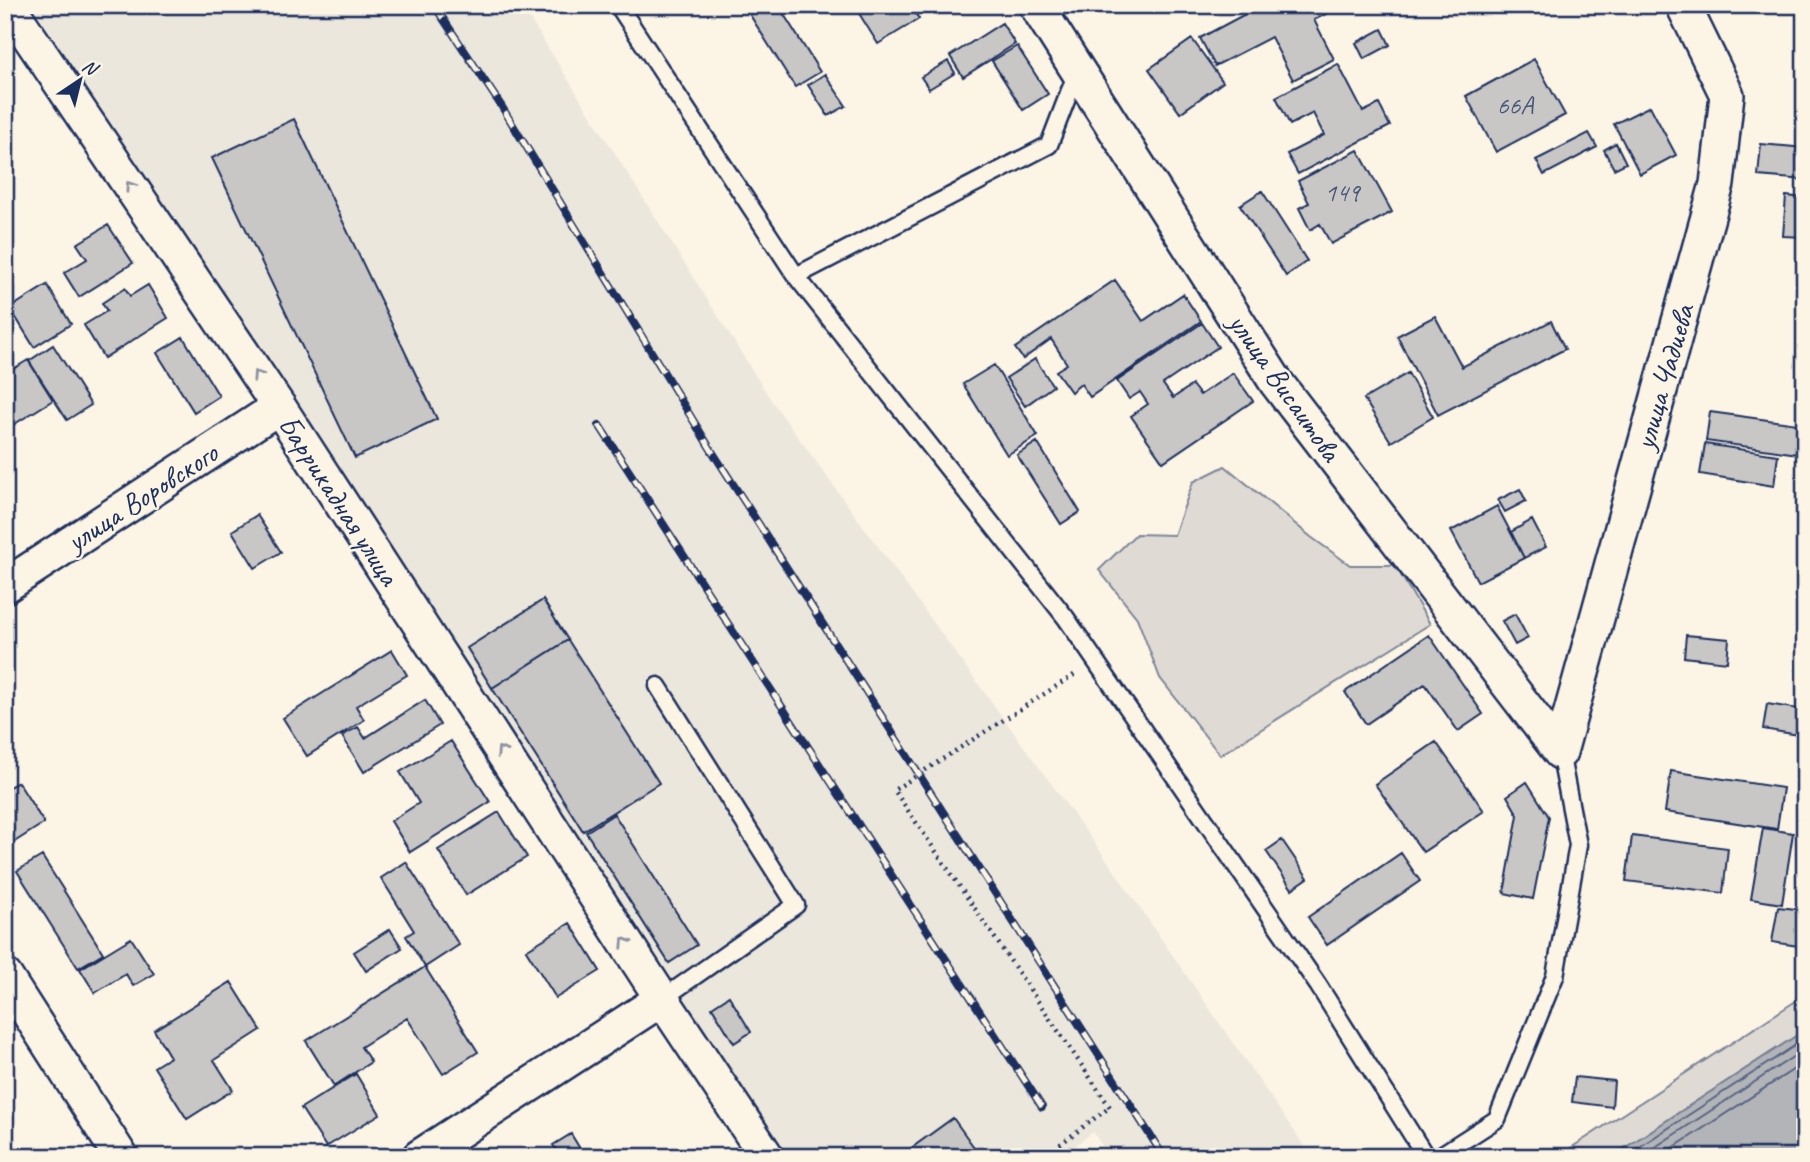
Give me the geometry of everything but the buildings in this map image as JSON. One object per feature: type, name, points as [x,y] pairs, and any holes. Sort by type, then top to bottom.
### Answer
[{"type":"street","name":"Баррикадная улица","points":[[8,5],[279,407],[767,1157]]},
{"type":"street","name":"улица Висаитова","points":[[1036,5],[1276,382],[1560,752]]},
{"type":"street","name":"улица Чадиева","points":[[1560,752],[1717,184],[1727,95],[1683,5]]},
{"type":"street","name":"улица Воровского","points":[[5,586],[279,407]]},
{"type":"street","points":[[5,976],[121,1157]]},
{"type":"street","points":[[419,1157],[662,999]]},
{"type":"lane","points":[[618,5],[796,276],[1066,618],[1318,985],[1426,1157]]},
{"type":"lane","points":[[796,276],[1049,145],[1077,71]]},
{"type":"lane","points":[[658,686],[796,905],[662,999]]},
{"type":"lane","points":[[1438,1157],[1497,1119],[1555,976],[1578,845],[1560,752]]},
{"type":"path","points":[[1043,1157],[1110,1107],[894,790],[1096,662]]},
{"type":"shaded area","points":[[32,5],[521,5],[771,400],[1109,863],[1312,1157],[1110,1157],[1093,1132],[1060,1157],[788,1157],[449,647]]},
{"type":"shaded area","points":[[1225,466],[1311,537],[1350,565],[1395,565],[1430,624],[1220,755],[1160,678],[1137,618],[1099,570],[1136,534],[1174,535],[1193,482]]},
{"type":"shaded area","points":[[1805,995],[1805,1030],[1611,1157],[1557,1157]]},
{"type":"water","points":[[1805,1030],[1805,1157],[1611,1157]]},
{"type":"railway","points":[[434,5],[502,107],[710,448],[1164,1157]]},
{"type":"railway","points":[[599,425],[1042,1107]]}]
